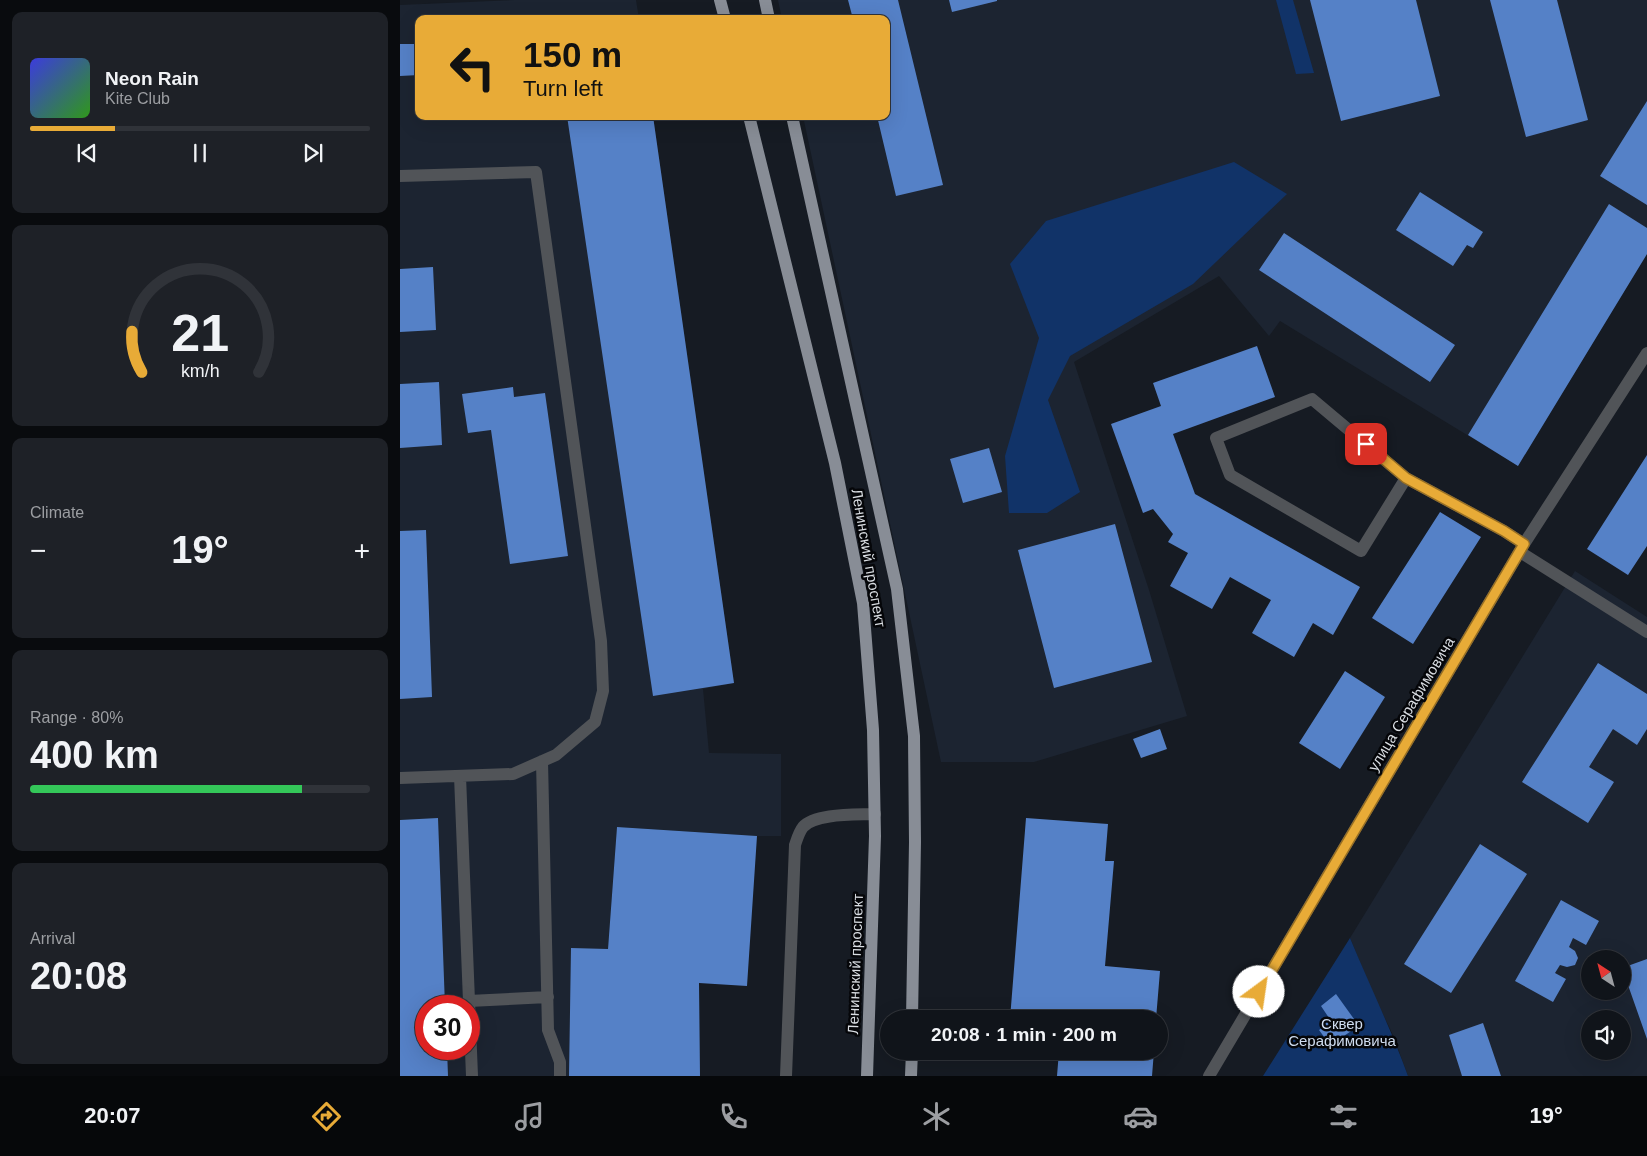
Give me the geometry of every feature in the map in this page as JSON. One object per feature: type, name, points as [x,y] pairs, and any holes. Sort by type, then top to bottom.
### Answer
[{"type":"main road","points":[[720,0],[724,15]]},
{"type":"main road","points":[[765,0],[769,15]]},
{"type":"main road","name":"Ленинский проспект","points":[[750,120],[835,463],[862,603],[873,730],[875,814],[867,1076]]},
{"type":"main road","name":"Ленинский проспект","points":[[793,120],[897,589],[914,736],[916,842],[912,1010]]},
{"type":"main road","points":[[911,1076],[912,1060]]},
{"type":"street","points":[[400,176],[536,172],[601,641],[603,691],[595,722],[556,755],[513,774],[400,778]]},
{"type":"street","name":"улица Серафимовича","points":[[1209,1076],[1522,548],[1647,353]]},
{"type":"street","points":[[1406,478],[1361,551],[1230,475],[1216,438],[1312,399],[1406,478],[1504,531],[1522,548],[1647,632]]},
{"type":"street","points":[[542,761],[548,1030],[560,1062],[560,1076]]},
{"type":"street","points":[[460,776],[469,995]]},
{"type":"street","points":[[786,1076],[795,845],[798,835],[803,826],[811,820],[875,814]]},
{"type":"street","points":[[480,1000],[548,997]]},
{"type":"street","points":[[471,1060],[472,1076]]},
{"type":"shaded area","points":[[515,0],[636,0],[638,15],[415,15],[415,120],[654,120],[734,683],[703,689],[709,753],[781,754],[781,836],[617,827],[606,976],[699,983],[700,1076],[400,1076],[400,5]]},
{"type":"shaded area","points":[[778,0],[1647,0],[1647,254],[1518,466],[1280,321],[1269,336],[1219,276],[1074,362],[1149,590],[1187,716],[1034,762],[941,762],[804,120],[890,120],[890,15],[781,15]]},
{"type":"shaded area","points":[[1575,571],[1647,617],[1647,1076],[1408,1076],[1393,1035],[1374,996],[1350,938]]},
{"type":"green space","points":[[1276,0],[1293,0],[1314,73],[1296,74]]},
{"type":"green space","points":[[1234,162],[1287,194],[1193,284],[1070,356],[1048,400],[1080,492],[1047,513],[1009,513],[1005,456],[1039,338],[1010,264],[1046,221]]},
{"type":"green space","name":"Сквер Серафимовича","points":[[1350,938],[1408,1076],[1263,1076]]},
{"type":"building","points":[[848,0],[898,0],[943,185],[896,196],[878,120],[890,120],[890,15],[852,15]]},
{"type":"building","points":[[949,0],[997,0],[997,1],[952,12]]},
{"type":"building","points":[[1310,0],[1416,0],[1440,96],[1341,121]]},
{"type":"building","points":[[1490,0],[1557,0],[1588,120],[1526,137]]},
{"type":"building","points":[[400,44],[415,44],[415,75],[400,76]]},
{"type":"building","points":[[1647,101],[1647,205],[1600,176]]},
{"type":"building","points":[[568,120],[654,120],[734,683],[653,696]]},
{"type":"building","points":[[1420,192],[1483,232],[1473,248],[1467,245],[1453,266],[1396,230]]},
{"type":"building","points":[[1609,204],[1647,228],[1647,254],[1518,466],[1468,435]]},
{"type":"building","points":[[1284,233],[1455,345],[1430,382],[1259,270]]},
{"type":"building","points":[[433,267],[436,330],[400,332],[400,269]]},
{"type":"building","points":[[1257,346],[1275,397],[1173,434],[1195,494],[1360,587],[1333,635],[1313,623],[1294,657],[1252,633],[1271,600],[1230,577],[1212,609],[1170,586],[1188,553],[1168,542],[1173,534],[1153,509],[1143,513],[1111,424],[1161,406],[1153,383]]},
{"type":"building","points":[[439,382],[442,445],[400,448],[400,384]]},
{"type":"building","points":[[513,387],[514,397],[545,393],[568,556],[510,564],[491,430],[468,433],[462,394]]},
{"type":"building","points":[[989,448],[1002,492],[963,503],[950,459]]},
{"type":"building","points":[[1647,455],[1647,546],[1628,575],[1587,549]]},
{"type":"building","points":[[1440,512],[1481,537],[1413,644],[1372,618]]},
{"type":"building","points":[[1115,524],[1152,662],[1054,688],[1018,550]]},
{"type":"building","points":[[426,530],[432,697],[400,699],[400,531]]},
{"type":"building","points":[[1598,663],[1647,694],[1647,729],[1637,745],[1613,729],[1589,767],[1614,782],[1588,823],[1522,782]]},
{"type":"building","points":[[1345,671],[1385,697],[1340,769],[1299,743]]},
{"type":"building","points":[[1160,729],[1167,749],[1141,758],[1133,739]]},
{"type":"building","points":[[438,818],[445,995],[415,995],[415,1060],[447,1060],[448,1076],[400,1076],[400,820]]},
{"type":"building","points":[[1026,818],[1108,824],[1105,861],[1114,861],[1105,966],[1160,971],[1157,1010],[1011,1010]]},
{"type":"building","points":[[617,827],[757,836],[747,986],[699,983],[700,1076],[569,1076],[571,948],[608,949]]},
{"type":"building","points":[[1480,844],[1527,874],[1451,993],[1404,964]]},
{"type":"building","points":[[1561,900],[1599,921],[1586,945],[1573,938],[1569,947],[1575,951],[1578,958],[1575,965],[1567,967],[1560,965],[1555,973],[1566,979],[1553,1002],[1515,981]]},
{"type":"building","points":[[1647,959],[1647,1039],[1631,994],[1631,965]]},
{"type":"building","points":[[1336,994],[1359,1026],[1330,1045],[1319,1030],[1326,1025],[1324,1022],[1329,1018],[1321,1006]]},
{"type":"building","points":[[1483,1023],[1501,1076],[1462,1076],[1449,1035]]},
{"type":"building","points":[[1058,1060],[1153,1060],[1152,1076],[1057,1076]]},
{"type":"route","points":[[1259,992],[1524,544],[1504,531],[1406,478],[1366,444]]}]
